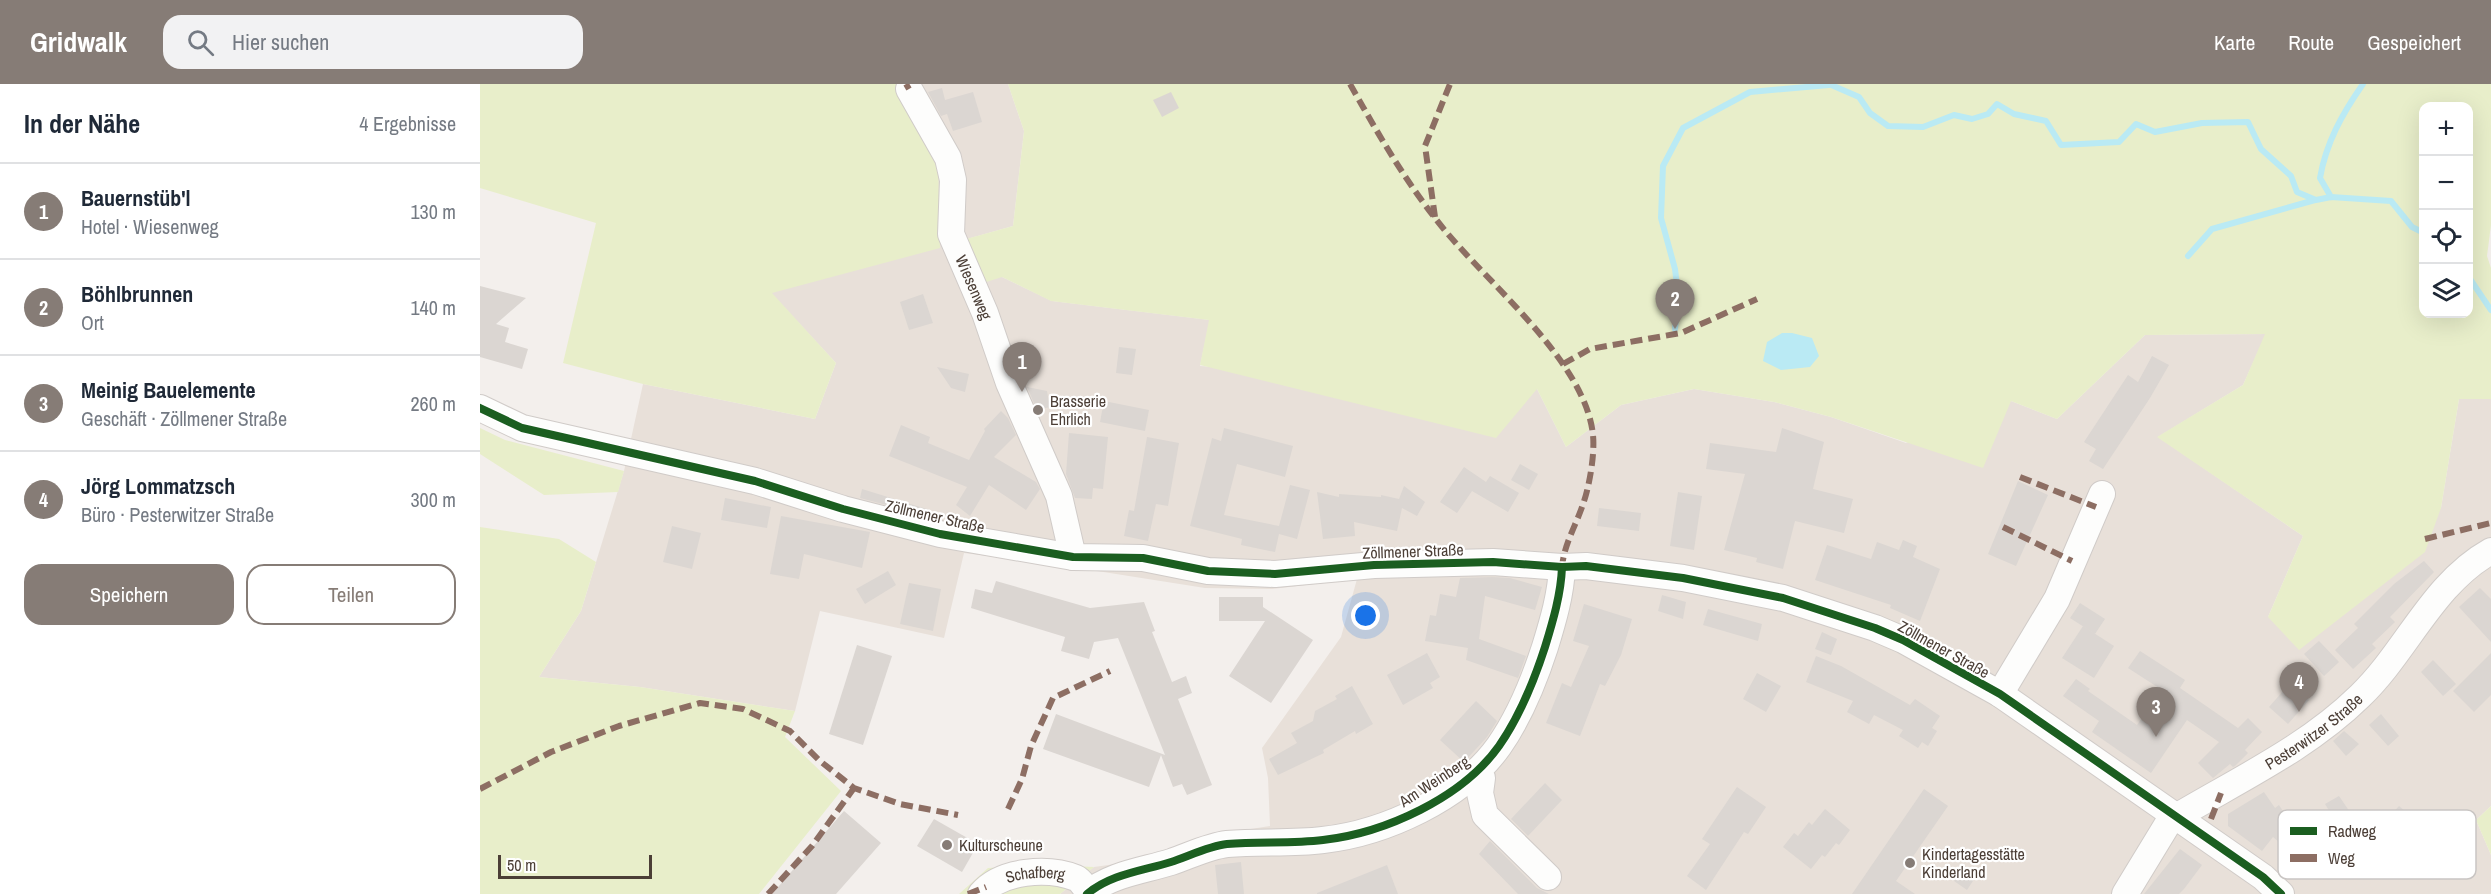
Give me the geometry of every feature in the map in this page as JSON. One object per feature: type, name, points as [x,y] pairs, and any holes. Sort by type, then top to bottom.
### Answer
[{"type":"street","name":"Wiesenweg","points":[[909,89],[948,158],[953,180],[951,234],[985,313],[1009,383],[1059,496],[1073,557]]},
{"type":"street","name":"Zöllmener Straße","points":[[480,408],[522,428],[755,481],[843,509],[940,534],[1073,557],[1143,558],[1208,571],[1275,574],[1374,565],[1445,563],[1493,562],[1562,567],[1586,566],[1637,571],[1735,588],[1794,602],[1875,628],[1903,640],[2000,694],[2263,877],[2281,894]]},
{"type":"street","points":[[2000,694],[2057,599],[2102,494]]},
{"type":"street","name":"Pesterwitzer Straße","points":[[2125,894],[2167,825],[2176,817],[2311,735],[2359,698],[2448,586],[2481,556],[2491,551]]},
{"type":"street","name":"Am Weinberg","points":[[1088,893],[1112,878],[1224,844],[1324,840],[1379,828],[1412,814],[1477,771],[1498,747],[1516,719],[1538,670],[1561,586],[1562,567]]},
{"type":"street","points":[[1477,771],[1482,778],[1480,793],[1485,815],[1548,877]]},
{"type":"street","name":"Schafberg","points":[[981,894],[986,887],[999,880],[1036,871],[1077,879],[1088,893]]},
{"type":"shaded area","points":[[898,84],[1008,84],[1024,131],[1013,226],[960,241],[1002,277],[1052,301],[1210,320],[1200,366],[1537,389],[1566,447],[1621,405],[1694,389],[1774,402],[1831,417],[1906,443],[2011,401],[2057,419],[2145,335],[2266,334],[2243,385],[2158,437],[2303,536],[2268,617],[2441,508],[2459,399],[2491,399],[2491,806],[2476,820],[2491,855],[2491,894],[1060,894],[1094,867],[1130,862],[1219,834],[1270,826],[1268,778],[1262,748],[1341,637],[1357,579],[1272,589],[1205,588],[964,553],[944,638],[820,611],[795,711],[640,687],[539,677],[581,611],[624,471],[643,384],[815,419],[836,363],[771,293]]},
{"type":"green space","points":[[480,84],[902,84],[938,155],[940,248],[772,293],[836,363],[815,419],[643,384],[563,363],[596,223],[480,188]]},
{"type":"green space","points":[[1008,84],[2491,84],[2491,225],[2487,256],[2491,268],[2491,399],[2459,399],[2441,508],[2425,552],[2299,650],[2268,617],[2303,536],[2157,437],[2243,385],[2265,334],[2145,335],[2057,419],[2011,401],[1983,468],[1831,417],[1774,402],[1694,389],[1621,405],[1566,447],[1537,389],[1496,438],[1200,365],[1209,320],[1051,301],[1002,277],[977,285],[959,241],[1013,226],[1024,131]]},
{"type":"green space","points":[[480,428],[505,440],[624,471],[618,492],[544,495],[480,454]]},
{"type":"green space","points":[[480,527],[559,539],[596,562],[581,611],[539,677],[640,687],[795,711],[785,737],[841,791],[759,894],[480,894]]},
{"type":"green space","points":[[2491,806],[2491,855],[2476,820]]},
{"type":"green space","points":[[1049,865],[1094,867],[1060,894],[959,894],[988,868]]},
{"type":"water","points":[[1782,333],[1812,338],[1819,356],[1810,367],[1781,370],[1763,361],[1767,342]]},
{"type":"building","points":[[942,88],[945,100],[973,92],[982,122],[953,131],[947,114],[941,116],[928,92]]},
{"type":"building","points":[[1171,92],[1179,108],[1162,117],[1153,100]]},
{"type":"building","points":[[480,286],[526,298],[496,324],[509,328],[505,342],[528,349],[522,369],[480,357]]},
{"type":"building","points":[[923,294],[933,323],[909,330],[900,302]]},
{"type":"building","points":[[1119,347],[1136,349],[1132,375],[1116,373]]},
{"type":"building","points":[[2152,356],[2169,365],[2103,469],[2089,461],[2096,449],[2084,442],[2128,375],[2138,382]]},
{"type":"building","points":[[937,367],[969,374],[965,392],[951,388]]},
{"type":"building","points":[[1027,387],[1047,391],[1050,407],[1037,410]]},
{"type":"building","points":[[1104,401],[1149,410],[1145,431],[1100,422]]},
{"type":"building","points":[[1001,411],[1008,418],[1016,435],[994,457],[1036,482],[1040,489],[1026,510],[989,485],[970,516],[956,505],[967,487],[889,456],[901,425],[930,437],[928,443],[969,460],[984,429]]},
{"type":"building","points":[[1224,428],[1293,446],[1285,477],[1237,464],[1224,515],[1279,526],[1290,485],[1310,490],[1297,539],[1279,534],[1275,552],[1241,545],[1242,539],[1190,526],[1212,438],[1221,441]]},
{"type":"building","points":[[1782,428],[1824,442],[1813,489],[1853,499],[1844,533],[1795,521],[1783,569],[1756,562],[1757,558],[1724,550],[1745,474],[1706,469],[1710,443],[1776,452]]},
{"type":"building","points":[[1069,433],[1108,437],[1103,489],[1093,488],[1092,499],[1075,498],[1066,474]]},
{"type":"building","points":[[1147,437],[1179,443],[1168,506],[1156,504],[1148,541],[1124,536],[1129,510],[1134,511]]},
{"type":"building","points":[[1520,464],[1538,474],[1529,490],[1511,480]]},
{"type":"building","points":[[1464,467],[1486,482],[1490,476],[1519,493],[1508,512],[1472,491],[1457,513],[1440,502]]},
{"type":"building","points":[[2018,481],[2048,495],[2016,566],[1988,554]]},
{"type":"building","points":[[1404,486],[1425,502],[1417,516],[1402,508],[1397,531],[1354,522],[1355,536],[1323,539],[1317,492],[1339,497],[1339,494],[1381,497],[1381,495],[1399,499]]},
{"type":"building","points":[[862,489],[930,510],[928,516],[860,498]]},
{"type":"building","points":[[1678,492],[1702,496],[1694,550],[1670,546]]},
{"type":"building","points":[[725,498],[771,507],[767,528],[721,520]]},
{"type":"building","points":[[1599,508],[1641,513],[1639,531],[1597,526]]},
{"type":"building","points":[[781,516],[870,532],[862,568],[804,554],[799,579],[770,574]]},
{"type":"building","points":[[672,526],[701,533],[692,569],[663,562]]},
{"type":"building","points":[[1903,540],[1917,546],[1913,557],[1940,569],[1920,621],[1890,608],[1891,605],[1815,580],[1827,545],[1871,559],[1877,542],[1899,550]]},
{"type":"building","points":[[2424,561],[2434,572],[2390,617],[2395,622],[2372,644],[2376,648],[2353,669],[2335,650],[2358,628],[2354,624],[2394,584]]},
{"type":"building","points":[[888,571],[896,585],[865,604],[856,589]]},
{"type":"building","points":[[1460,578],[1510,578],[1542,587],[1535,610],[1485,596],[1479,639],[1526,656],[1518,678],[1466,660],[1468,648],[1425,641],[1430,615],[1436,616],[1440,594],[1456,597]]},
{"type":"building","points":[[996,581],[1090,608],[1144,602],[1155,631],[1152,632],[1172,682],[1186,676],[1192,693],[1178,699],[1212,785],[1187,795],[1182,784],[1173,787],[1161,755],[1149,787],[1043,749],[1056,714],[1165,755],[1118,638],[1094,642],[1089,659],[1061,651],[1065,637],[971,608],[975,589],[992,593]]},
{"type":"building","points":[[909,583],[941,589],[933,631],[900,624]]},
{"type":"building","points":[[2480,588],[2491,599],[2491,642],[2459,607]]},
{"type":"building","points":[[1662,595],[1686,602],[1683,619],[1658,611]]},
{"type":"building","points":[[1219,597],[1263,597],[1263,607],[1313,640],[1271,703],[1229,676],[1265,621],[1219,621]]},
{"type":"building","points":[[2080,603],[2105,619],[2095,634],[2070,618]]},
{"type":"building","points":[[1584,604],[1632,619],[1621,655],[1605,686],[1600,684],[1580,736],[1546,723],[1562,683],[1571,687],[1589,646],[1573,641]]},
{"type":"building","points":[[1708,609],[1762,624],[1758,641],[1703,625]]},
{"type":"building","points":[[2083,626],[2114,646],[2094,678],[2062,658]]},
{"type":"building","points":[[1822,632],[1837,639],[1831,655],[1815,649]]},
{"type":"building","points":[[2319,641],[2339,662],[2324,676],[2304,654]]},
{"type":"building","points":[[857,645],[892,656],[863,745],[829,734]]},
{"type":"building","points":[[2140,651],[2185,680],[2180,688],[2238,728],[2248,718],[2262,732],[2245,750],[2248,753],[2235,766],[2230,764],[2213,778],[2198,763],[2219,742],[2187,720],[2151,773],[2092,732],[2099,721],[2063,696],[2076,679],[2090,689],[2088,691],[2137,725],[2162,690],[2128,668]]},
{"type":"building","points":[[1427,653],[1440,677],[1430,683],[1433,688],[1403,705],[1387,675]]},
{"type":"building","points":[[2491,653],[2491,695],[2474,712],[2453,691]]},
{"type":"building","points":[[1816,656],[1841,666],[1910,705],[1915,699],[1940,716],[1932,728],[1937,731],[1928,746],[1922,742],[1918,748],[1899,736],[1903,730],[1874,715],[1869,724],[1847,712],[1853,701],[1806,682]]},
{"type":"building","points":[[2433,660],[2456,684],[2443,696],[2421,672]]},
{"type":"building","points":[[1757,673],[1781,686],[1766,712],[1743,699]]},
{"type":"building","points":[[2290,683],[2309,700],[2288,724],[2269,707]]},
{"type":"building","points":[[1352,686],[1373,724],[1356,734],[1355,731],[1323,750],[1324,753],[1278,775],[1269,759],[1297,743],[1291,733],[1313,721],[1315,711],[1337,699],[1335,696]]},
{"type":"building","points":[[1476,701],[1497,721],[1487,737],[1464,762],[1440,740]]},
{"type":"building","points":[[2381,714],[2399,736],[2388,746],[2369,725]]},
{"type":"building","points":[[2344,731],[2359,744],[2346,756],[2333,741]]},
{"type":"building","points":[[1545,783],[1562,800],[1528,836],[1511,819]]},
{"type":"building","points":[[1737,787],[1766,807],[1748,834],[1744,832],[1706,890],[1687,876],[1710,844],[1702,839]]},
{"type":"building","points":[[1924,789],[1948,806],[1896,881],[1915,894],[1852,894]]},
{"type":"building","points":[[2264,792],[2275,808],[2279,805],[2282,810],[2278,810],[2278,841],[2273,837],[2262,851],[2228,826],[2228,814]]},
{"type":"building","points":[[2339,796],[2349,810],[2329,810],[2325,804]]},
{"type":"building","points":[[1825,809],[1850,830],[1839,845],[1836,843],[1825,857],[1822,855],[1811,869],[1783,847],[1794,833],[1798,836],[1809,822],[1812,825]]},
{"type":"building","points":[[844,811],[881,843],[836,894],[772,894]]},
{"type":"building","name":"Kulturscheune","points":[[934,819],[978,844],[962,872],[917,846]]},
{"type":"building","points":[[1490,841],[1537,888],[1549,894],[1518,894],[1479,854]]},
{"type":"building","points":[[2180,849],[2202,865],[2184,889],[2179,894],[2144,894]]},
{"type":"building","points":[[1241,862],[1244,894],[1218,894],[1215,865]]},
{"type":"building","points":[[1387,865],[1398,894],[1317,894],[1317,893]]},
{"type":"building","points":[[1965,866],[1977,875],[1967,890],[1954,881]]},
{"type":"waterway","points":[[1829,84],[1859,97],[1870,113],[1888,126],[1923,127],[1954,115],[1972,119],[1988,114],[1997,104],[2014,114],[2046,121],[2061,145],[2119,142],[2136,124],[2155,132],[2202,123],[2248,122],[2261,149],[2291,176],[2297,192],[2316,200],[2331,197],[2391,201],[2412,227],[2419,230]]},
{"type":"waterway","points":[[2331,197],[2320,178],[2326,153],[2348,106],[2363,84]]},
{"type":"waterway","points":[[1675,329],[1678,294],[1675,269],[1661,218],[1663,166],[1683,128],[1750,92],[1829,85]]},
{"type":"waterway","points":[[2188,256],[2212,229],[2315,200]]},
{"type":"waterway","points":[[2473,283],[2491,310]]},
{"type":"marked path","points":[[906,84],[909,89]]},
{"type":"marked path","points":[[1350,84],[1411,186],[1455,242],[1552,349],[1571,377],[1586,406],[1593,435],[1591,472],[1585,500],[1567,544],[1562,567]]},
{"type":"marked path","points":[[1435,217],[1425,146],[1450,84]]},
{"type":"marked path","points":[[1563,364],[1590,349],[1681,333],[1757,299]]},
{"type":"marked path","points":[[2020,477],[2096,507]]},
{"type":"marked path","points":[[2425,539],[2491,523]]},
{"type":"marked path","points":[[2003,527],[2072,561]]},
{"type":"marked path","points":[[1008,809],[1022,779],[1031,746],[1053,698],[1110,671]]},
{"type":"marked path","points":[[480,789],[551,752],[619,726],[700,703],[743,709],[790,731],[820,761],[854,788],[900,804],[958,815]]},
{"type":"marked path","points":[[768,894],[812,846],[854,788]]},
{"type":"marked path","points":[[2211,819],[2221,793]]},
{"type":"marked path","points":[[968,894],[986,887]]},
{"type":"cycle path","points":[[480,408],[522,428],[755,481],[843,509],[940,534],[1073,557],[1143,558],[1208,571],[1275,574],[1374,565],[1493,562],[1562,567],[1586,566],[1683,578],[1783,598],[1875,628],[1903,640],[2000,694],[2263,877],[2281,894]]},
{"type":"cycle path","points":[[1087,894],[1116,877],[1171,862],[1220,845],[1323,840],[1371,830],[1420,810],[1465,782],[1483,765],[1507,735],[1526,698],[1551,627],[1562,567]]},
{"type":"place","name":"Böhlbrunnen","points":[[1675,329]]},
{"type":"place","name":"Bauernstüb'l","points":[[1022,392]]},
{"type":"place","name":"Brasserie Ehrlich","points":[[1038,410]]},
{"type":"place","name":"Jörg Lommatzsch","points":[[2299,712]]},
{"type":"place","name":"Meinig Bauelemente","points":[[2156,737]]},
{"type":"place","name":"Kulturscheune","points":[[947,845]]},
{"type":"place","name":"Kindertagesstätte Kinderland","points":[[1910,863]]}]
